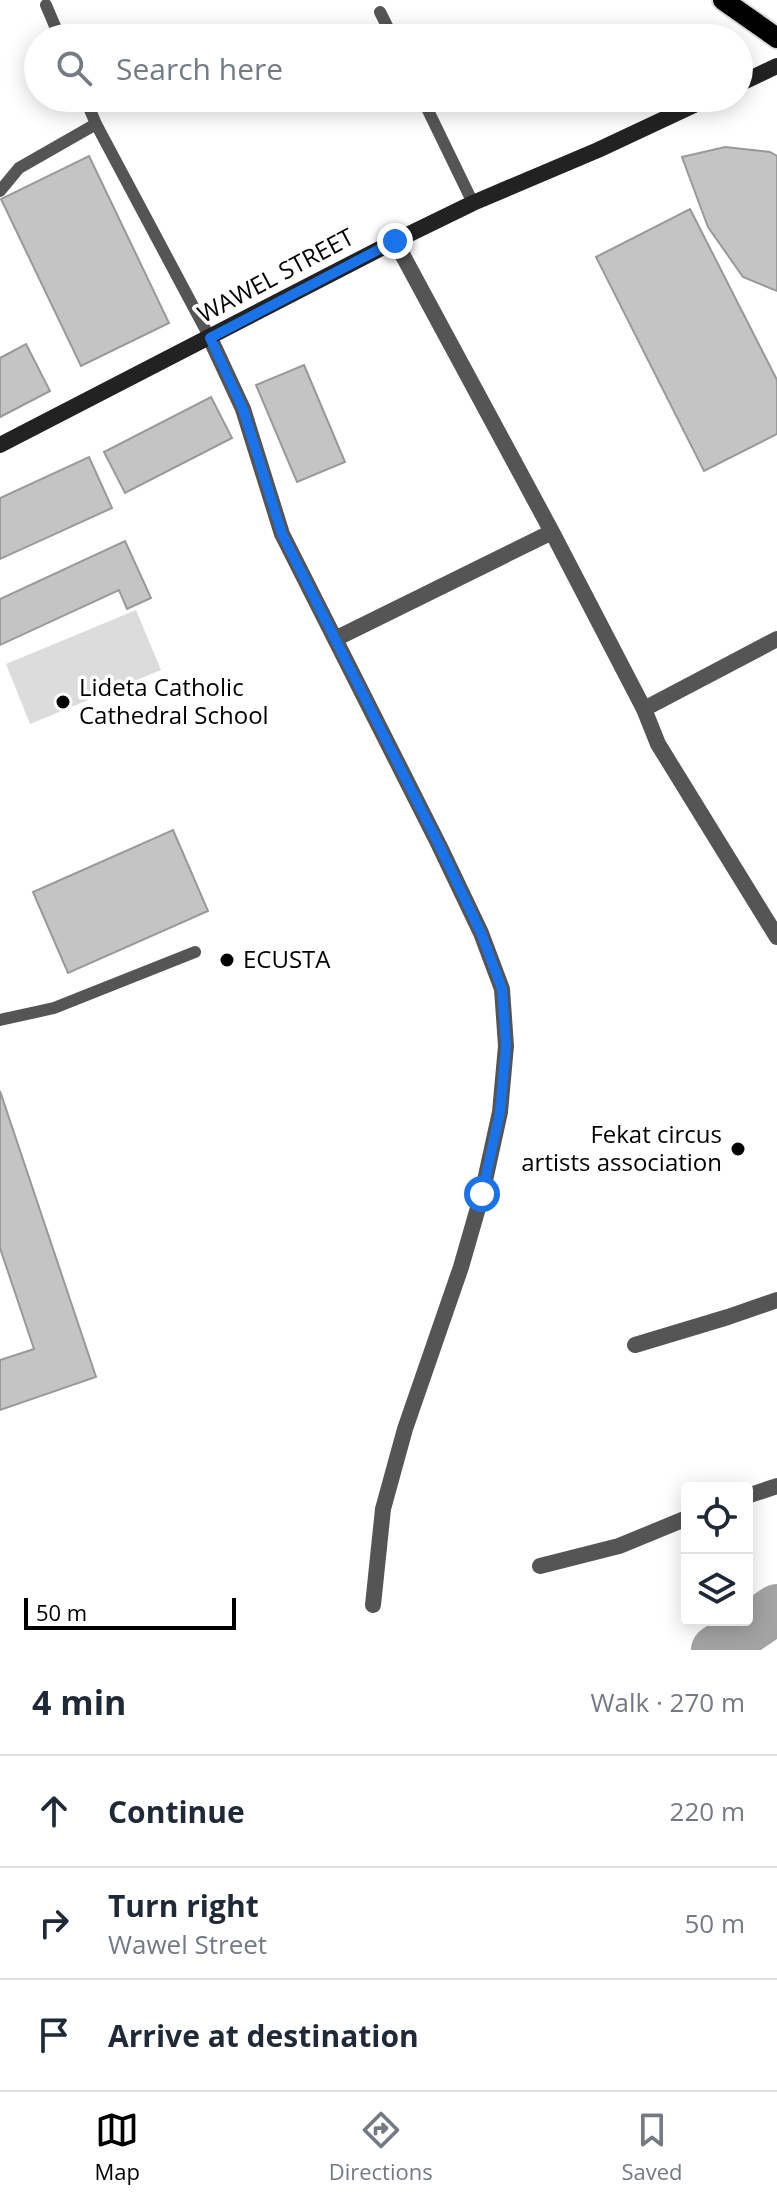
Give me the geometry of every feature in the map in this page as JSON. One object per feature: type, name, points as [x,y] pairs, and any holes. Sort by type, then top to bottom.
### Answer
[{"type":"main road","points":[[723,0],[777,38]]},
{"type":"main road","points":[[753,77],[777,66]]},
{"type":"main road","name":"WAWEL STREET","points":[[0,445],[395,241],[679,112]]},
{"type":"street","points":[[395,241],[552,532],[644,709],[658,744],[777,937]]},
{"type":"street","points":[[210,338],[243,409],[282,534],[481,933],[502,989],[506,1046],[500,1112],[482,1194],[457,1282],[405,1429],[383,1509],[373,1605]]},
{"type":"street","points":[[335,639],[552,532]]},
{"type":"street","points":[[644,709],[777,639]]},
{"type":"street","points":[[635,1345],[777,1300]]},
{"type":"street","points":[[753,1494],[777,1486]]},
{"type":"street","points":[[540,1566],[619,1546],[681,1520]]},
{"type":"lane","points":[[46,5],[54,24]]},
{"type":"lane","points":[[380,12],[386,24]]},
{"type":"lane","points":[[91,112],[210,338]]},
{"type":"lane","points":[[429,112],[473,203]]},
{"type":"lane","points":[[0,191],[19,168],[96,124]]},
{"type":"lane","points":[[0,1020],[54,1008],[195,952]]},
{"type":"shaded area","points":[[136,610],[161,670],[30,724],[6,664]]},
{"type":"building","points":[[725,147],[770,152],[777,156],[777,291],[743,277],[708,227],[682,157]]},
{"type":"building","points":[[89,156],[169,323],[81,366],[1,199]]},
{"type":"building","points":[[690,209],[777,380],[777,434],[704,471],[596,257]]},
{"type":"building","points":[[26,344],[50,391],[0,417],[0,358]]},
{"type":"building","points":[[304,365],[345,462],[297,482],[256,385]]},
{"type":"building","points":[[211,397],[232,438],[125,493],[104,452]]},
{"type":"building","points":[[89,457],[112,508],[0,559],[0,498]]},
{"type":"building","points":[[125,541],[151,598],[127,609],[119,590],[0,645],[0,599]]},
{"type":"building","points":[[173,830],[208,911],[68,973],[33,892]]},
{"type":"building","points":[[0,1091],[96,1377],[0,1410],[0,1360],[34,1349],[0,1248]]},
{"type":"waterway","points":[[716,1650],[777,1609]]},
{"type":"place","name":"Lideta Catholic Cathedral School","points":[[63,702]]},
{"type":"place","name":"ECUSTA","points":[[227,960]]},
{"type":"place","name":"Fekat circus artists association","points":[[738,1149]]},
{"type":"route","points":[[395,241],[210,338],[243,409],[282,534],[439,845],[481,933],[502,989],[506,1046],[500,1112],[482,1194]]}]
